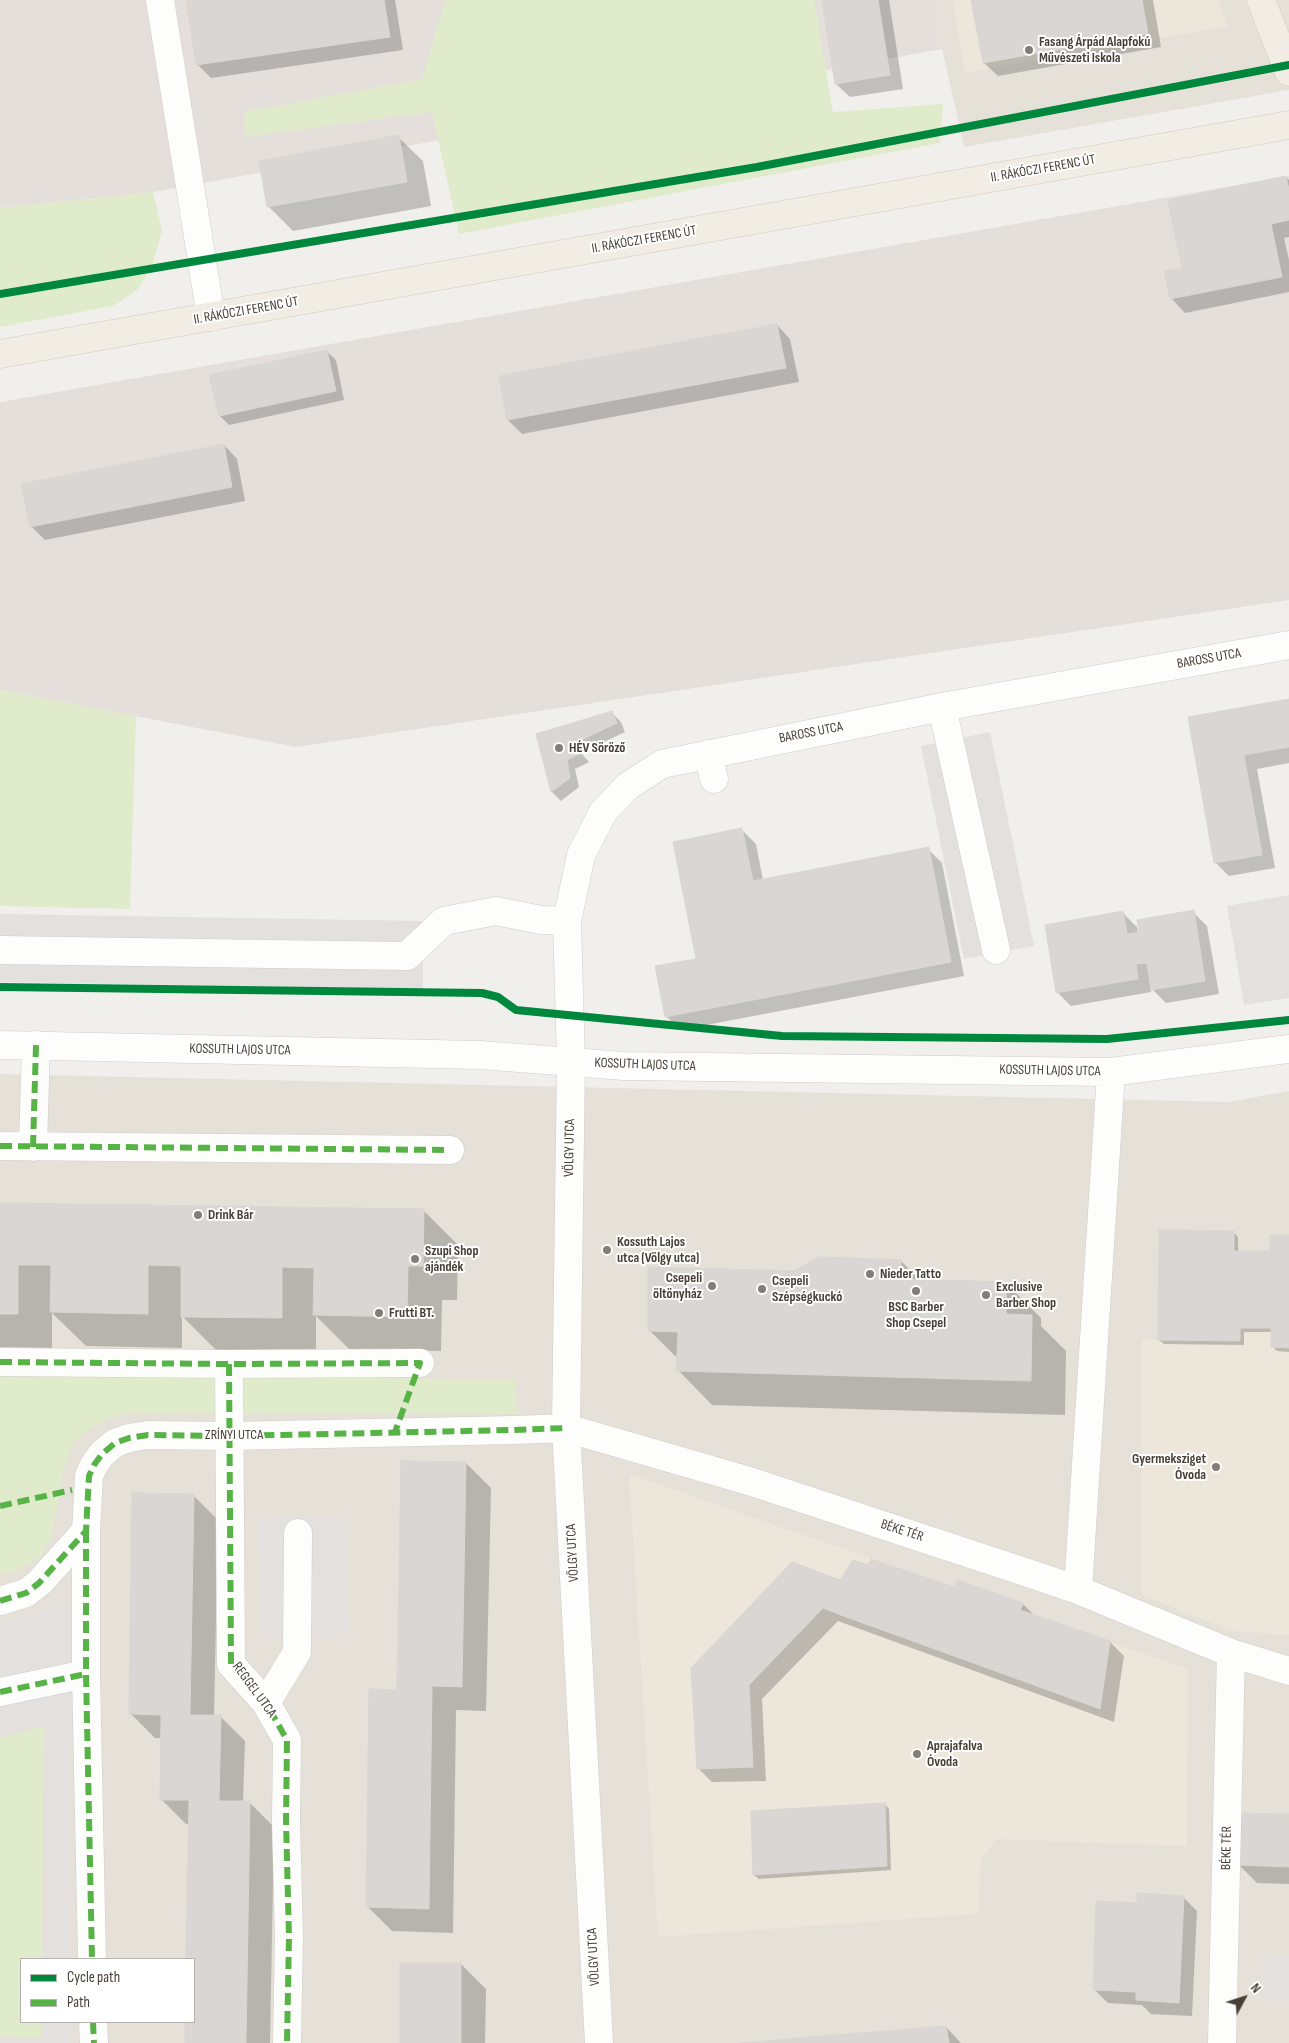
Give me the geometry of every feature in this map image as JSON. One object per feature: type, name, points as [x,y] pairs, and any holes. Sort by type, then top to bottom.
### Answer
[{"type":"main road","points":[[1261,0],[1289,72]]},
{"type":"main road","name":"II. RÁKÓCZI FERENC ÚT","points":[[0,354],[1289,125]]},
{"type":"street","points":[[160,0],[211,317]]},
{"type":"street","name":"BAROSS UTCA","points":[[570,1062],[567,921],[581,855],[603,812],[628,786],[662,764],[711,767],[942,707],[1289,645]]},
{"type":"street","points":[[942,707],[996,950]]},
{"type":"street","points":[[0,950],[407,956],[444,921],[496,911],[542,920],[567,921]]},
{"type":"street","name":"KOSSUTH LAJOS UTCA","points":[[0,1045],[480,1055],[624,1066],[1111,1072],[1289,1049]]},
{"type":"street","points":[[33,1147],[36,1045]]},
{"type":"street","name":"VÖLGY UTCA","points":[[570,1062],[566,1428],[599,2043]]},
{"type":"street","points":[[1078,1590],[1111,1072]]},
{"type":"street","points":[[0,1146],[450,1150]]},
{"type":"street","points":[[0,1362],[420,1363]]},
{"type":"street","name":"REGGEL UTCA","points":[[229,1364],[231,1664],[266,1703],[286,1740],[289,1937],[287,2043]]},
{"type":"street","name":"ZRÍNYI UTCA","points":[[92,1958],[86,1674],[86,1531],[89,1476],[102,1454],[115,1444],[130,1438],[148,1435],[228,1436],[566,1428]]},
{"type":"street","name":"BÉKE TÉR","points":[[566,1428],[749,1481],[1078,1590],[1231,1653],[1289,1671]]},
{"type":"street","points":[[0,1601],[26,1592],[39,1583],[86,1531]]},
{"type":"street","points":[[266,1703],[297,1652],[298,1533]]},
{"type":"street","name":"BÉKE TÉR","points":[[1222,2043],[1231,1653]]},
{"type":"street","points":[[0,1692],[86,1674]]},
{"type":"street","points":[[93,2023],[94,2043]]},
{"type":"shaded area","points":[[0,0],[934,0],[942,49],[153,192],[0,208]]},
{"type":"shaded area","points":[[934,0],[1289,0],[1289,90],[964,147],[942,49]]},
{"type":"shaded area","name":"Fasang Árpád Alapfokú Művészeti Iskola","points":[[953,0],[1218,0],[1228,26],[965,73]]},
{"type":"shaded area","points":[[1289,176],[1289,600],[296,747],[0,690],[0,402]]},
{"type":"shaded area","points":[[990,732],[1034,946],[964,959],[921,746]]},
{"type":"shaded area","points":[[1289,895],[1289,998],[1244,1005],[1227,906]]},
{"type":"shaded area","points":[[0,914],[423,921],[423,989],[0,982]]},
{"type":"shaded area","points":[[0,1074],[1229,1102],[1289,1091],[1289,2043],[0,2043]]},
{"type":"shaded area","name":"Gyermeksziget Óvoda","points":[[1159,1230],[1234,1231],[1234,1251],[1270,1251],[1270,1235],[1289,1235],[1289,1635],[1232,1631],[1142,1595],[1142,1339],[1158,1340]]},
{"type":"shaded area","name":"Aprajafalva Óvoda","points":[[629,1474],[1188,1669],[1187,1846],[996,1839],[981,1860],[978,1914],[658,1937]]},
{"type":"shaded area","points":[[344,1515],[349,1637],[262,1640],[257,1517]]},
{"type":"shaded area","points":[[74,1605],[70,1958],[44,1958],[47,1724],[0,1735],[0,1622]]},
{"type":"shaded area","points":[[1263,1956],[1289,1956],[1289,1999],[1264,1999]]},
{"type":"shaded area","points":[[44,2023],[69,2023],[69,2043],[0,2043],[0,2039],[43,2040]]},
{"type":"green space","points":[[445,0],[814,0],[833,112],[943,104],[940,143],[459,234],[432,112],[245,137],[244,112],[422,79]]},
{"type":"green space","points":[[153,192],[162,231],[151,269],[137,290],[113,306],[0,327],[0,208]]},
{"type":"green space","points":[[0,690],[136,716],[130,909],[0,906]]},
{"type":"green space","points":[[0,1372],[515,1380],[517,1414],[129,1414],[110,1418],[91,1427],[73,1444],[64,1467],[52,1537],[40,1557],[15,1572],[0,1574]]},
{"type":"green space","points":[[44,1726],[42,1958],[20,1958],[20,2023],[41,2023],[41,2038],[0,2036],[0,1738]]},
{"type":"building","points":[[186,0],[384,0],[390,37],[196,65]]},
{"type":"building","points":[[822,0],[878,0],[890,75],[835,84]]},
{"type":"building","name":"Fasang Árpád Alapfokú Művészeti Iskola","points":[[971,0],[1142,0],[1148,34],[983,63]]},
{"type":"building","points":[[399,135],[407,182],[267,207],[259,161]]},
{"type":"building","points":[[1286,176],[1289,190],[1289,220],[1271,224],[1282,277],[1170,299],[1164,271],[1182,268],[1168,200]]},
{"type":"building","points":[[777,324],[786,368],[507,420],[499,376]]},
{"type":"building","points":[[327,350],[336,391],[219,416],[209,375]]},
{"type":"building","points":[[224,444],[232,487],[30,527],[21,484]]},
{"type":"building","points":[[1289,699],[1289,747],[1244,755],[1262,855],[1214,863],[1188,717]]},
{"type":"building","name":"HÉV Söröző","points":[[612,711],[617,723],[573,744],[581,753],[567,760],[570,778],[551,792],[536,734]]},
{"type":"building","points":[[742,828],[753,881],[929,847],[951,962],[665,1017],[655,966],[696,959],[673,842]]},
{"type":"building","points":[[1194,910],[1205,981],[1151,990],[1147,963],[1136,964],[1138,979],[1056,993],[1045,925],[1123,911],[1127,934],[1139,932],[1137,920]]},
{"type":"building","points":[[0,1203],[424,1209],[423,1266],[408,1266],[407,1317],[313,1315],[314,1268],[282,1267],[282,1318],[181,1317],[181,1266],[148,1265],[148,1314],[50,1312],[51,1265],[18,1265],[18,1314],[0,1314]]},
{"type":"building","points":[[1159,1230],[1234,1231],[1234,1251],[1270,1251],[1270,1235],[1289,1235],[1289,1348],[1271,1347],[1271,1328],[1240,1328],[1240,1341],[1158,1340]]},
{"type":"building","points":[[819,1257],[901,1260],[901,1279],[1007,1282],[1006,1314],[1032,1315],[1031,1381],[676,1371],[678,1332],[648,1331],[648,1267],[794,1271]]},
{"type":"building","points":[[401,1461],[466,1462],[462,1687],[432,1686],[429,1909],[366,1907],[369,1689],[397,1690]]},
{"type":"building","points":[[132,1493],[194,1494],[190,1715],[221,1715],[219,1801],[250,1801],[246,2043],[185,2043],[185,2023],[195,2023],[195,1958],[186,1958],[189,1800],[160,1800],[161,1715],[129,1714]]},
{"type":"building","points":[[871,1559],[954,1587],[957,1580],[1024,1603],[1020,1610],[1110,1641],[1100,1709],[838,1614]]},
{"type":"building","points":[[853,1560],[867,1565],[838,1614],[823,1608],[749,1685],[753,1767],[697,1769],[691,1668],[792,1562],[840,1580]]},
{"type":"building","points":[[885,1803],[887,1866],[753,1875],[751,1811]]},
{"type":"building","points":[[1239,1813],[1289,1814],[1289,1867],[1238,1865]]},
{"type":"building","points":[[1137,1893],[1184,1896],[1179,2003],[1136,2000],[1136,1992],[1093,1990],[1096,1901],[1137,1903]]},
{"type":"building","points":[[400,1963],[461,1963],[461,2043],[400,2043]]},
{"type":"building","points":[[946,2026],[949,2043],[740,2043]]},
{"type":"marked path","points":[[33,1147],[36,1045]]},
{"type":"marked path","points":[[0,1146],[450,1150]]},
{"type":"marked path","points":[[0,1362],[420,1363],[395,1432]]},
{"type":"marked path","points":[[229,1364],[231,1664],[266,1703],[287,1740],[286,1821],[289,1937],[287,2043]]},
{"type":"marked path","points":[[0,1601],[26,1593],[39,1583],[86,1531],[89,1476],[94,1465],[102,1454],[115,1443],[129,1438],[148,1435],[228,1436],[566,1428]]},
{"type":"marked path","points":[[0,1506],[72,1490]]},
{"type":"marked path","points":[[86,1531],[86,1674],[92,1958]]},
{"type":"marked path","points":[[0,1692],[86,1674]]},
{"type":"marked path","points":[[93,2023],[94,2043]]},
{"type":"cycle path","points":[[0,294],[757,167],[1289,65]]},
{"type":"cycle path","points":[[0,987],[482,993],[498,997],[516,1010],[782,1036],[1107,1039],[1289,1020]]},
{"type":"place","name":"Fasang Árpád Alapfokú Művészeti Iskola","points":[[1029,50]]},
{"type":"place","name":"HÉV Söröző","points":[[559,748]]},
{"type":"place","name":"Drink Bár","points":[[198,1215]]},
{"type":"place","name":"Kossuth Lajos utca (Völgy utca)","points":[[607,1250]]},
{"type":"place","name":"Szupi Shop ajándék","points":[[415,1259]]},
{"type":"place","name":"Nieder Tatto","points":[[870,1274]]},
{"type":"place","name":"Csepeli öltönyház","points":[[712,1286]]},
{"type":"place","name":"Csepeli Szépségkuckó","points":[[762,1289]]},
{"type":"place","name":"BSC Barber Shop Csepel","points":[[916,1291]]},
{"type":"place","name":"Exclusive Barber Shop","points":[[986,1295]]},
{"type":"place","name":"Frutti BT.","points":[[379,1313]]},
{"type":"place","name":"Gyermeksziget Óvoda","points":[[1216,1467]]},
{"type":"place","name":"Aprajafalva Óvoda","points":[[917,1754]]}]
